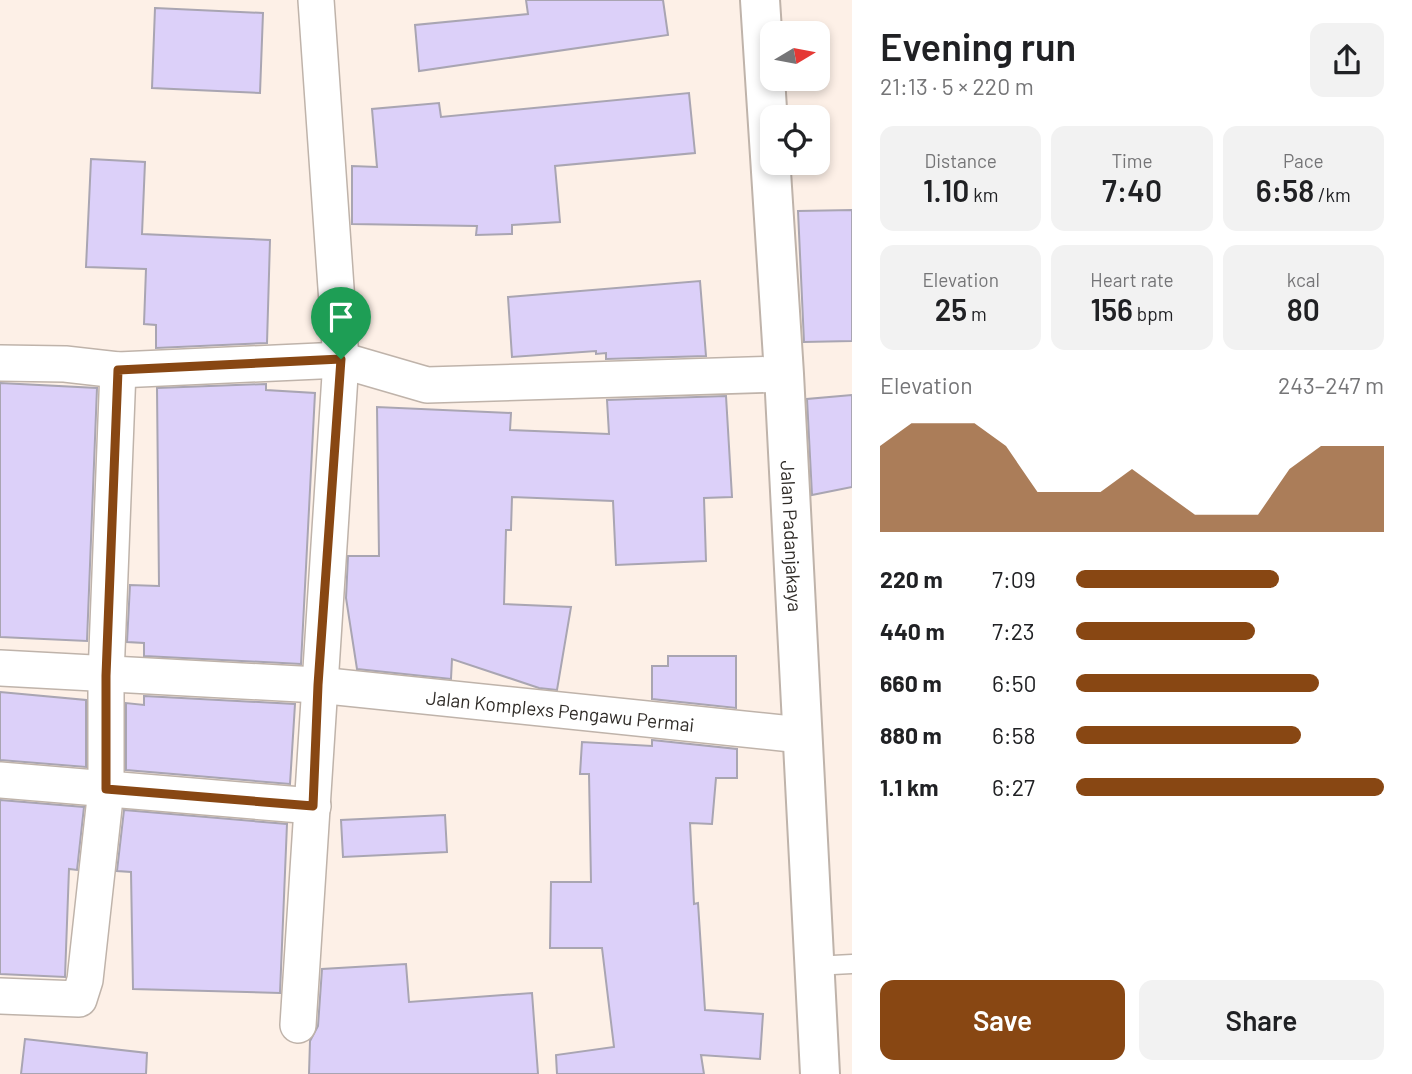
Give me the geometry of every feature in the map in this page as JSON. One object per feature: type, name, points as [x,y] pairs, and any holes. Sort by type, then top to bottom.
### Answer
[{"type":"street","points":[[298,1026],[341,359],[316,0]]},
{"type":"street","name":"Jalan Padanjakaya","points":[[760,0],[784,374],[820,1074]]},
{"type":"street","points":[[0,363],[65,364],[118,370],[341,359],[427,385],[784,374]]},
{"type":"street","points":[[0,996],[79,999],[85,980],[106,789],[106,676],[118,370]]},
{"type":"street","name":"Jalan Komplexs Pengawu Permai","points":[[0,668],[106,676],[318,685],[802,735]]},
{"type":"street","points":[[0,780],[313,806]]},
{"type":"lane","points":[[814,966],[852,964]]},
{"type":"building","points":[[526,0],[663,0],[668,35],[419,71],[415,25],[528,14]]},
{"type":"building","points":[[155,8],[263,13],[260,93],[152,88]]},
{"type":"building","points":[[689,93],[695,153],[555,166],[560,222],[512,225],[512,234],[476,235],[477,226],[352,224],[352,166],[377,167],[372,109],[439,103],[441,117]]},
{"type":"building","points":[[91,159],[145,162],[142,234],[270,240],[267,343],[156,348],[156,325],[144,324],[146,269],[86,267]]},
{"type":"building","points":[[852,210],[852,341],[804,342],[798,211]]},
{"type":"building","points":[[700,281],[706,356],[606,359],[606,353],[596,354],[596,351],[512,357],[508,297]]},
{"type":"building","points":[[0,383],[97,388],[87,641],[0,637]]},
{"type":"building","points":[[266,384],[266,390],[315,393],[301,664],[144,656],[144,643],[127,642],[130,585],[159,586],[157,388]]},
{"type":"building","points":[[852,395],[852,487],[812,495],[807,399]]},
{"type":"building","points":[[726,396],[732,497],[704,498],[706,561],[616,565],[613,501],[512,497],[511,530],[506,530],[504,604],[571,607],[557,690],[539,688],[452,659],[451,679],[357,669],[346,598],[348,556],[379,556],[377,407],[511,413],[510,430],[609,434],[607,400]]},
{"type":"building","points":[[668,656],[736,656],[736,708],[652,699],[652,666],[668,666]]},
{"type":"building","points":[[0,692],[86,700],[86,767],[0,760]]},
{"type":"building","points":[[144,696],[295,704],[290,784],[126,770],[126,703],[144,705]]},
{"type":"building","points":[[652,740],[737,749],[737,778],[716,778],[712,824],[690,823],[694,904],[698,903],[705,1010],[763,1014],[760,1059],[701,1055],[704,1074],[557,1074],[556,1055],[614,1047],[602,948],[550,948],[551,882],[591,882],[589,774],[580,774],[582,742],[652,746]]},
{"type":"building","points":[[0,800],[84,807],[77,870],[69,869],[65,977],[0,974]]},
{"type":"building","points":[[124,810],[287,824],[280,993],[133,989],[131,872],[117,871]]},
{"type":"building","points":[[445,815],[447,852],[343,857],[341,820]]},
{"type":"building","points":[[406,964],[409,1002],[532,993],[538,1074],[309,1074],[310,1041],[318,1026],[322,969]]},
{"type":"building","points":[[25,1039],[147,1053],[146,1074],[21,1074]]},
{"type":"route","points":[[341,359],[318,685],[313,806],[106,789],[106,676],[118,370],[341,359]]}]
